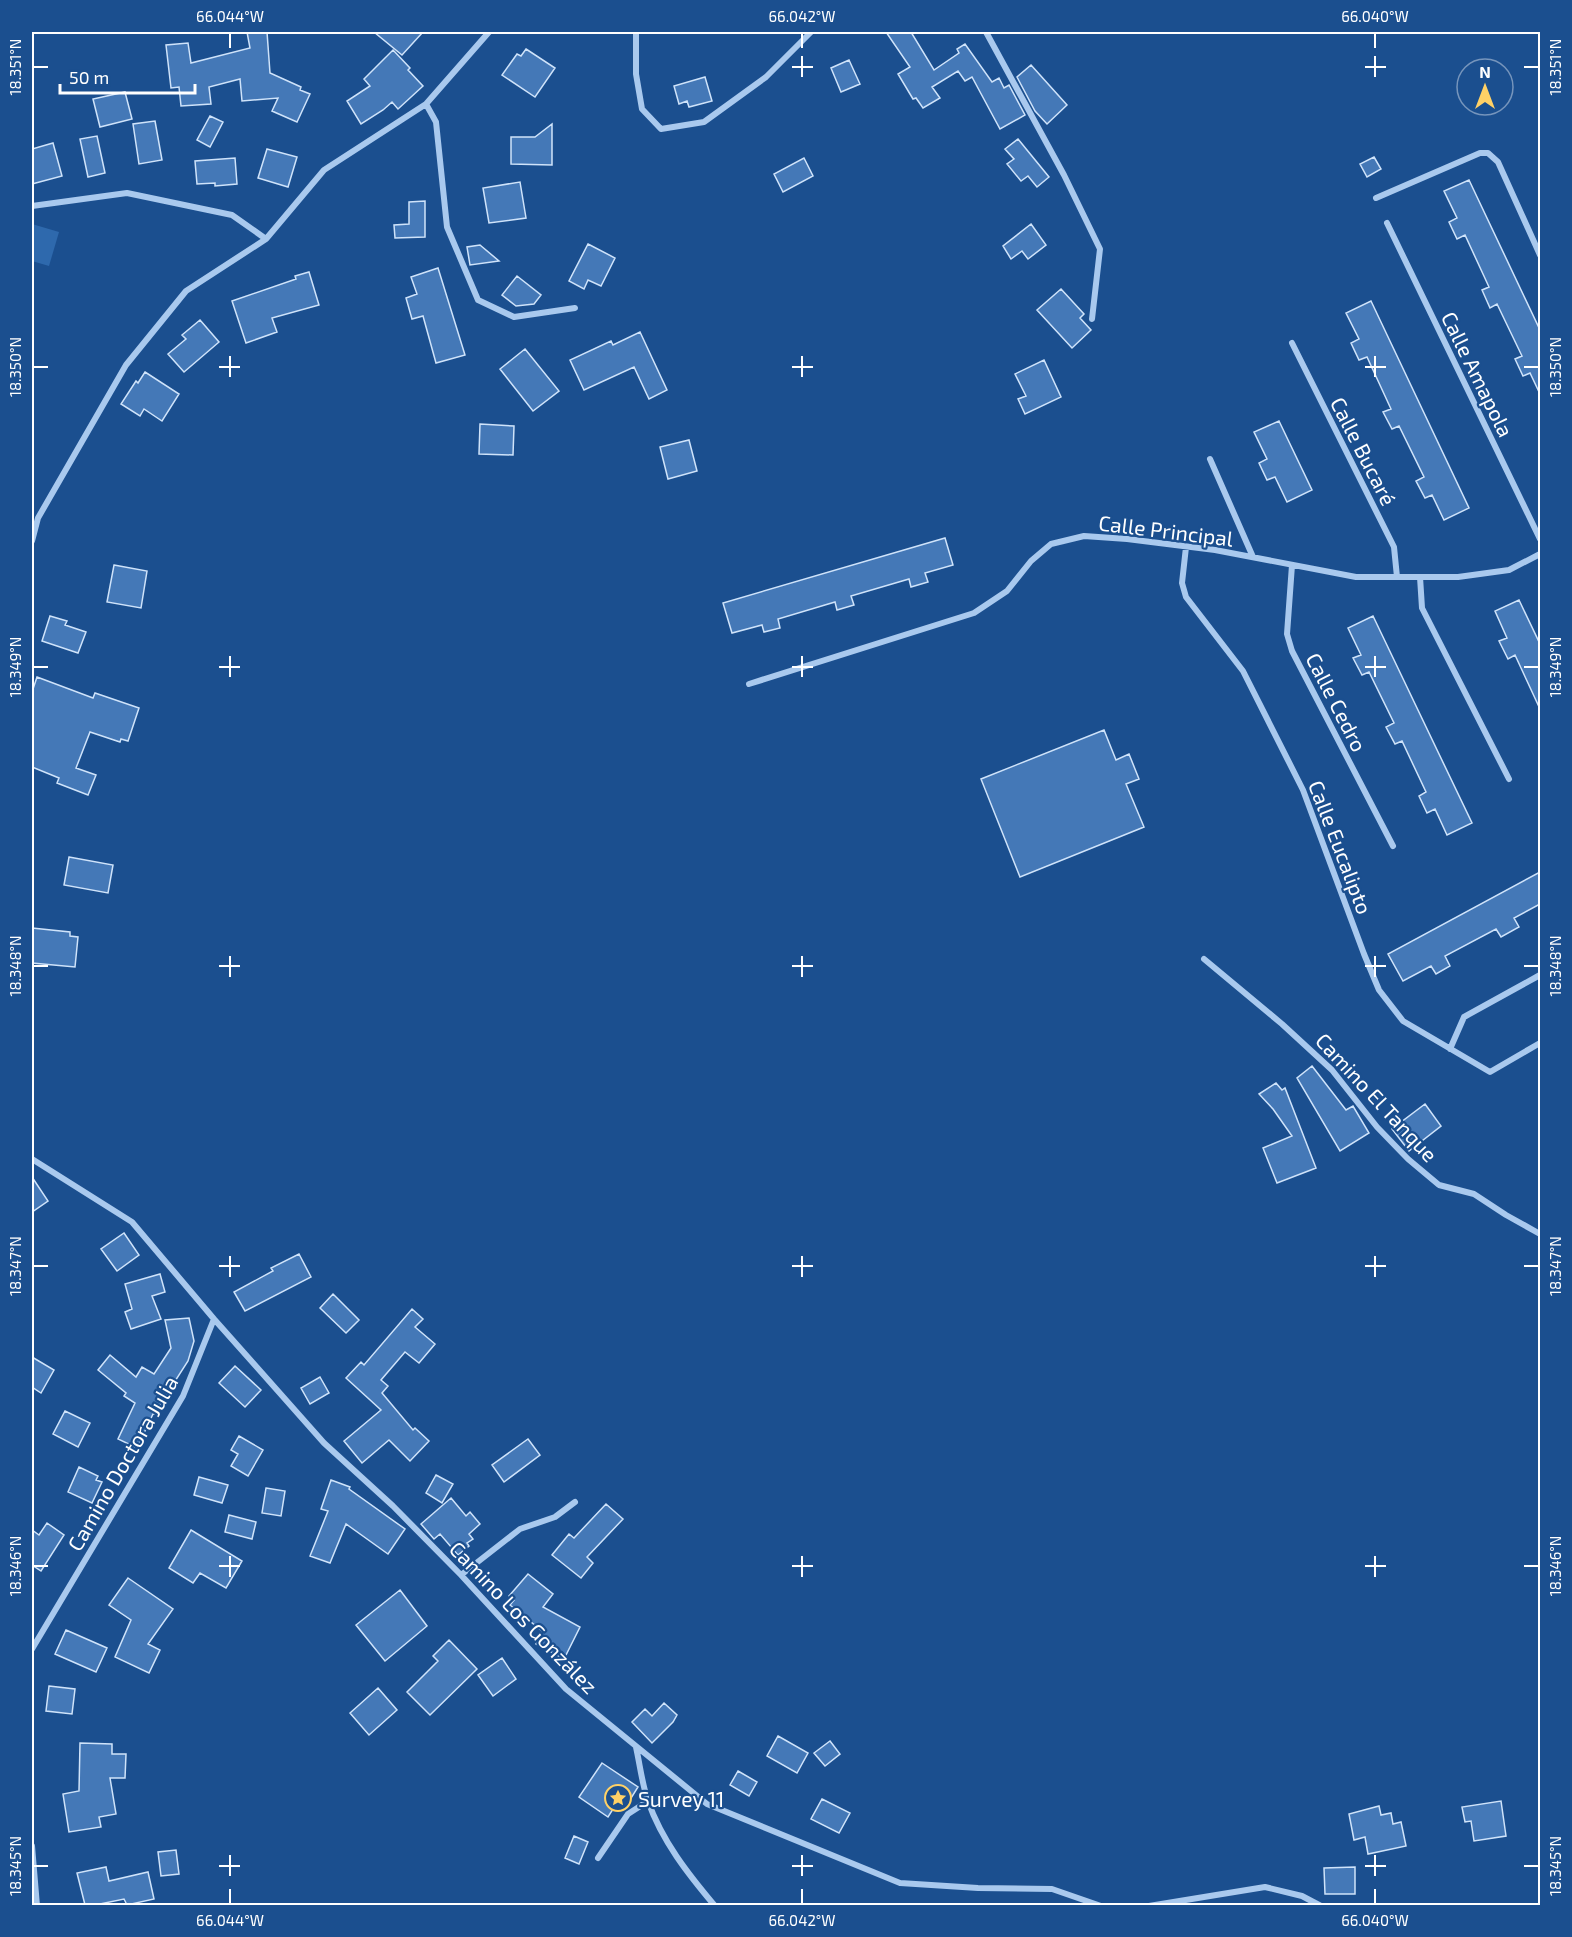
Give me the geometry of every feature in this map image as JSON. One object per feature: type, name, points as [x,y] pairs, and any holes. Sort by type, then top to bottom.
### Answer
[{"type":"street","points":[[32,541],[38,518],[126,365],[186,291],[266,239],[324,170],[426,104],[489,32]]},
{"type":"street","points":[[636,32],[636,74],[642,109],[661,129],[704,122],[766,77],[811,32]]},
{"type":"street","points":[[986,32],[1064,176],[1100,249],[1092,319]]},
{"type":"street","points":[[426,104],[436,122],[447,227],[478,300],[514,317],[575,308]]},
{"type":"street","points":[[1376,198],[1480,153],[1488,153],[1498,162],[1540,255]]},
{"type":"street","points":[[32,206],[127,194],[232,215],[266,239]]},
{"type":"street","name":"Calle Amapola","points":[[1387,223],[1540,539]]},
{"type":"street","name":"Calle Bucaré","points":[[1292,343],[1394,547],[1397,577]]},
{"type":"street","points":[[1210,459],[1253,557]]},
{"type":"street","name":"Calle Principal","points":[[749,684],[974,613],[1007,591],[1031,561],[1051,544],[1084,537],[1127,539],[1186,547],[1356,577],[1458,577],[1509,570],[1540,554]]},
{"type":"street","name":"Calle Eucalipto","points":[[1186,547],[1182,583],[1186,597],[1243,671],[1303,790],[1379,990],[1403,1021],[1490,1072],[1540,1043]]},
{"type":"street","name":"Calle Cedro","points":[[1292,565],[1287,634],[1292,651],[1393,846]]},
{"type":"street","points":[[1419,577],[1422,608],[1509,779]]},
{"type":"street","name":"Camino El Tanque","points":[[1204,959],[1282,1024],[1332,1070],[1377,1127],[1408,1159],[1439,1185],[1474,1194],[1540,1234]]},
{"type":"street","points":[[1450,1049],[1464,1017],[1540,975]]},
{"type":"street","name":"Camino Los González","points":[[32,1159],[132,1222],[324,1443],[393,1506],[461,1575],[566,1689],[707,1804],[900,1883],[978,1888],[1052,1889],[1101,1905]]},
{"type":"street","name":"Camino Doctora Julia","points":[[32,1649],[183,1396],[214,1319]]},
{"type":"street","points":[[461,1575],[520,1529],[555,1517],[575,1502]]},
{"type":"street","points":[[636,1746],[648,1801],[670,1846],[688,1874],[715,1905]]},
{"type":"street","points":[[598,1858],[627,1814],[648,1801]]},
{"type":"street","points":[[32,1846],[37,1905]]},
{"type":"street","points":[[1149,1905],[1265,1887],[1302,1896],[1321,1905]]},
{"type":"shaded area","points":[[32,224],[59,232],[49,266],[32,261]]},
{"type":"building","points":[[247,32],[267,32],[270,73],[301,87],[300,90],[310,94],[297,122],[272,111],[278,98],[242,101],[240,79],[209,87],[211,104],[181,106],[179,87],[171,88],[166,45],[188,43],[191,63],[250,48]]},
{"type":"building","points":[[374,32],[423,32],[402,55]]},
{"type":"building","points":[[886,32],[911,32],[934,70],[959,53],[957,49],[965,44],[992,82],[999,78],[1004,88],[1009,85],[1025,115],[1000,129],[972,77],[965,81],[958,71],[932,87],[940,98],[923,108],[916,98],[913,99],[898,74],[910,67]]},
{"type":"building","points":[[526,49],[555,68],[535,97],[502,75],[517,54],[521,56]]},
{"type":"building","points":[[393,50],[423,86],[398,109],[392,102],[361,124],[347,101],[370,86],[364,79]]},
{"type":"building","points":[[849,60],[860,84],[841,92],[831,68]]},
{"type":"building","points":[[1031,65],[1067,105],[1047,124],[1035,111],[1017,77]]},
{"type":"building","points":[[705,77],[712,101],[689,107],[687,101],[679,104],[674,86]]},
{"type":"building","points":[[125,92],[132,119],[100,127],[93,99]]},
{"type":"building","points":[[210,116],[223,122],[210,147],[197,140]]},
{"type":"building","points":[[155,121],[162,160],[139,164],[133,124]]},
{"type":"building","points":[[552,124],[552,165],[511,164],[511,137],[535,137]]},
{"type":"building","points":[[97,136],[105,173],[88,177],[80,139]]},
{"type":"building","points":[[1018,139],[1049,177],[1037,187],[1028,176],[1021,181],[1007,164],[1014,159],[1005,149]]},
{"type":"building","points":[[53,143],[62,176],[32,184],[32,149]]},
{"type":"building","points":[[267,149],[297,157],[288,187],[258,178]]},
{"type":"building","points":[[1374,157],[1381,169],[1367,177],[1360,164]]},
{"type":"building","points":[[235,158],[237,184],[215,186],[215,183],[197,184],[195,161]]},
{"type":"building","points":[[804,158],[813,176],[783,192],[774,174]]},
{"type":"building","points":[[1469,180],[1540,330],[1540,394],[1530,373],[1523,376],[1515,359],[1522,356],[1497,304],[1490,308],[1482,290],[1489,287],[1465,235],[1457,239],[1449,222],[1457,218],[1444,191]]},
{"type":"building","points":[[520,182],[526,218],[489,223],[483,188]]},
{"type":"building","points":[[425,201],[425,237],[395,238],[394,225],[409,224],[409,202]]},
{"type":"building","points":[[1031,224],[1046,245],[1028,259],[1022,251],[1011,259],[1003,246]]},
{"type":"building","points":[[588,244],[615,258],[601,286],[588,280],[584,289],[569,281]]},
{"type":"building","points":[[480,245],[499,261],[470,265],[467,247]]},
{"type":"building","points":[[438,268],[465,355],[436,363],[423,316],[412,319],[406,298],[417,294],[411,277]]},
{"type":"building","points":[[309,272],[319,305],[272,318],[277,332],[246,343],[232,301],[296,279],[295,276]]},
{"type":"building","points":[[517,276],[541,295],[534,304],[516,306],[502,295]]},
{"type":"building","points":[[1061,289],[1084,314],[1080,318],[1091,330],[1072,348],[1037,310]]},
{"type":"building","points":[[1371,301],[1469,508],[1444,520],[1432,495],[1425,498],[1416,481],[1424,477],[1399,426],[1392,429],[1383,412],[1391,409],[1367,357],[1359,360],[1351,343],[1359,339],[1346,313]]},
{"type":"building","points":[[200,320],[219,342],[184,372],[168,354],[186,339],[182,335]]},
{"type":"building","points":[[640,332],[667,390],[649,399],[634,367],[584,390],[570,360],[611,341],[613,345]]},
{"type":"building","points":[[525,349],[559,391],[533,411],[500,369]]},
{"type":"building","points":[[1044,360],[1061,397],[1025,414],[1018,399],[1026,396],[1015,374]]},
{"type":"building","points":[[145,372],[179,394],[162,421],[144,409],[140,416],[121,404]]},
{"type":"building","points":[[1279,421],[1312,490],[1287,502],[1275,477],[1267,480],[1259,463],[1267,459],[1254,432]]},
{"type":"building","points":[[480,424],[514,426],[513,455],[479,454]]},
{"type":"building","points":[[689,440],[697,471],[668,479],[660,447]]},
{"type":"building","points":[[945,538],[953,565],[925,573],[928,582],[911,587],[909,579],[851,596],[854,605],[837,610],[835,602],[778,619],[780,628],[764,632],[762,625],[732,633],[723,603]]},
{"type":"building","points":[[114,565],[147,571],[141,608],[107,602]]},
{"type":"building","points":[[1519,600],[1540,644],[1540,709],[1515,655],[1508,659],[1499,641],[1507,638],[1495,611]]},
{"type":"building","points":[[50,616],[67,621],[65,625],[86,632],[78,653],[42,641]]},
{"type":"building","points":[[1373,616],[1472,823],[1447,835],[1435,809],[1427,813],[1419,796],[1426,792],[1402,741],[1395,744],[1386,727],[1394,723],[1369,672],[1362,675],[1353,658],[1361,655],[1348,628]]},
{"type":"building","points":[[37,677],[93,698],[95,693],[139,708],[128,741],[121,739],[120,742],[90,732],[76,768],[96,775],[88,795],[57,783],[59,778],[32,767],[32,692]]},
{"type":"building","points":[[1104,730],[1116,760],[1129,754],[1139,779],[1126,784],[1144,827],[1020,877],[981,779]]},
{"type":"building","points":[[69,857],[113,865],[108,893],[64,885]]},
{"type":"building","points":[[1540,872],[1540,904],[1514,918],[1519,927],[1501,937],[1496,929],[1445,956],[1450,966],[1436,974],[1431,966],[1403,981],[1388,954]]},
{"type":"building","points":[[32,928],[70,932],[70,936],[78,937],[75,967],[32,963]]},
{"type":"building","points":[[1312,1066],[1346,1110],[1353,1106],[1369,1133],[1340,1151],[1297,1078]]},
{"type":"building","points":[[1276,1083],[1282,1090],[1285,1088],[1316,1168],[1277,1183],[1263,1148],[1292,1136],[1259,1094]]},
{"type":"building","points":[[1425,1104],[1441,1126],[1409,1151],[1392,1129]]},
{"type":"building","points":[[32,1177],[48,1201],[32,1212]]},
{"type":"building","points":[[124,1233],[139,1255],[117,1271],[101,1249]]},
{"type":"building","points":[[299,1254],[311,1277],[245,1311],[234,1292],[273,1271],[271,1268]]},
{"type":"building","points":[[160,1274],[165,1292],[152,1296],[161,1319],[131,1329],[125,1312],[132,1309],[125,1284]]},
{"type":"building","points":[[333,1294],[359,1320],[346,1333],[320,1308]]},
{"type":"building","points":[[412,1309],[423,1319],[415,1327],[435,1344],[419,1363],[405,1352],[381,1380],[388,1386],[382,1393],[413,1430],[415,1428],[429,1441],[410,1461],[389,1440],[362,1463],[344,1441],[381,1410],[346,1378],[361,1362],[364,1365]]},
{"type":"building","points":[[189,1318],[194,1341],[188,1361],[153,1414],[137,1448],[118,1439],[135,1403],[124,1396],[126,1393],[98,1370],[110,1355],[136,1377],[142,1367],[154,1374],[171,1348],[165,1320]]},
{"type":"building","points":[[32,1357],[54,1370],[41,1393],[32,1387]]},
{"type":"building","points":[[235,1366],[261,1390],[245,1407],[219,1383]]},
{"type":"building","points":[[320,1377],[329,1393],[310,1404],[301,1388]]},
{"type":"building","points":[[65,1411],[90,1423],[78,1447],[53,1434]]},
{"type":"building","points":[[239,1436],[263,1450],[248,1476],[231,1466],[238,1454],[231,1450]]},
{"type":"building","points":[[528,1439],[540,1455],[504,1482],[492,1465]]},
{"type":"building","points":[[79,1467],[98,1476],[96,1480],[102,1482],[92,1503],[68,1492]]},
{"type":"building","points":[[436,1475],[453,1484],[442,1503],[426,1493]]},
{"type":"building","points":[[199,1477],[228,1485],[222,1503],[194,1495]]},
{"type":"building","points":[[331,1480],[350,1487],[349,1489],[405,1529],[388,1554],[346,1524],[330,1563],[310,1556],[328,1511],[321,1509]]},
{"type":"building","points":[[266,1488],[285,1491],[281,1516],[262,1513]]},
{"type":"building","points":[[451,1498],[466,1516],[470,1512],[480,1524],[469,1534],[473,1539],[467,1543],[469,1546],[458,1555],[440,1534],[434,1539],[421,1524]]},
{"type":"building","points":[[606,1504],[623,1519],[587,1557],[593,1563],[581,1578],[552,1555],[569,1534],[574,1538]]},
{"type":"building","points":[[229,1515],[256,1522],[252,1539],[225,1532]]},
{"type":"building","points":[[47,1523],[64,1535],[41,1571],[32,1565],[32,1530],[39,1535]]},
{"type":"building","points":[[191,1530],[242,1561],[226,1588],[200,1573],[193,1583],[169,1568]]},
{"type":"building","points":[[528,1574],[553,1594],[543,1607],[580,1627],[564,1659],[536,1644],[542,1631],[510,1605],[514,1600],[509,1596]]},
{"type":"building","points":[[128,1578],[173,1609],[148,1644],[160,1650],[149,1673],[115,1657],[131,1620],[109,1605]]},
{"type":"building","points":[[400,1590],[427,1626],[385,1661],[356,1625]]},
{"type":"building","points":[[66,1630],[107,1648],[96,1672],[55,1654]]},
{"type":"building","points":[[449,1640],[477,1669],[430,1715],[407,1692],[438,1661],[433,1656]]},
{"type":"building","points":[[502,1658],[516,1679],[493,1696],[478,1675]]},
{"type":"building","points":[[49,1686],[75,1689],[72,1714],[46,1711]]},
{"type":"building","points":[[378,1688],[397,1710],[369,1735],[350,1713]]},
{"type":"building","points":[[664,1703],[677,1715],[652,1743],[632,1722],[645,1709],[652,1716]]},
{"type":"building","points":[[778,1736],[808,1753],[797,1773],[767,1756]]},
{"type":"building","points":[[830,1741],[840,1754],[825,1766],[814,1753]]},
{"type":"building","points":[[80,1743],[112,1744],[112,1754],[126,1754],[125,1778],[110,1778],[116,1814],[99,1817],[101,1827],[69,1832],[63,1794],[79,1791]]},
{"type":"building","points":[[602,1763],[638,1787],[628,1803],[620,1798],[608,1817],[579,1797]]},
{"type":"building","points":[[738,1771],[757,1782],[749,1796],[730,1785]]},
{"type":"building","points":[[822,1799],[850,1813],[839,1833],[811,1819]]},
{"type":"building","points":[[1501,1801],[1506,1836],[1474,1841],[1471,1821],[1465,1822],[1462,1807]]},
{"type":"building","points":[[1379,1806],[1381,1815],[1391,1813],[1393,1824],[1401,1822],[1406,1846],[1368,1854],[1365,1837],[1354,1840],[1349,1814]]},
{"type":"building","points":[[574,1836],[588,1842],[579,1864],[565,1858]]},
{"type":"building","points":[[176,1850],[179,1874],[161,1876],[158,1852]]},
{"type":"building","points":[[106,1867],[109,1881],[148,1872],[154,1899],[127,1905],[124,1899],[85,1905],[77,1873]]},
{"type":"building","points":[[1355,1867],[1355,1894],[1325,1894],[1324,1868]]},
{"type":"place","name":"Survey 11","points":[[618,1798]]}]
